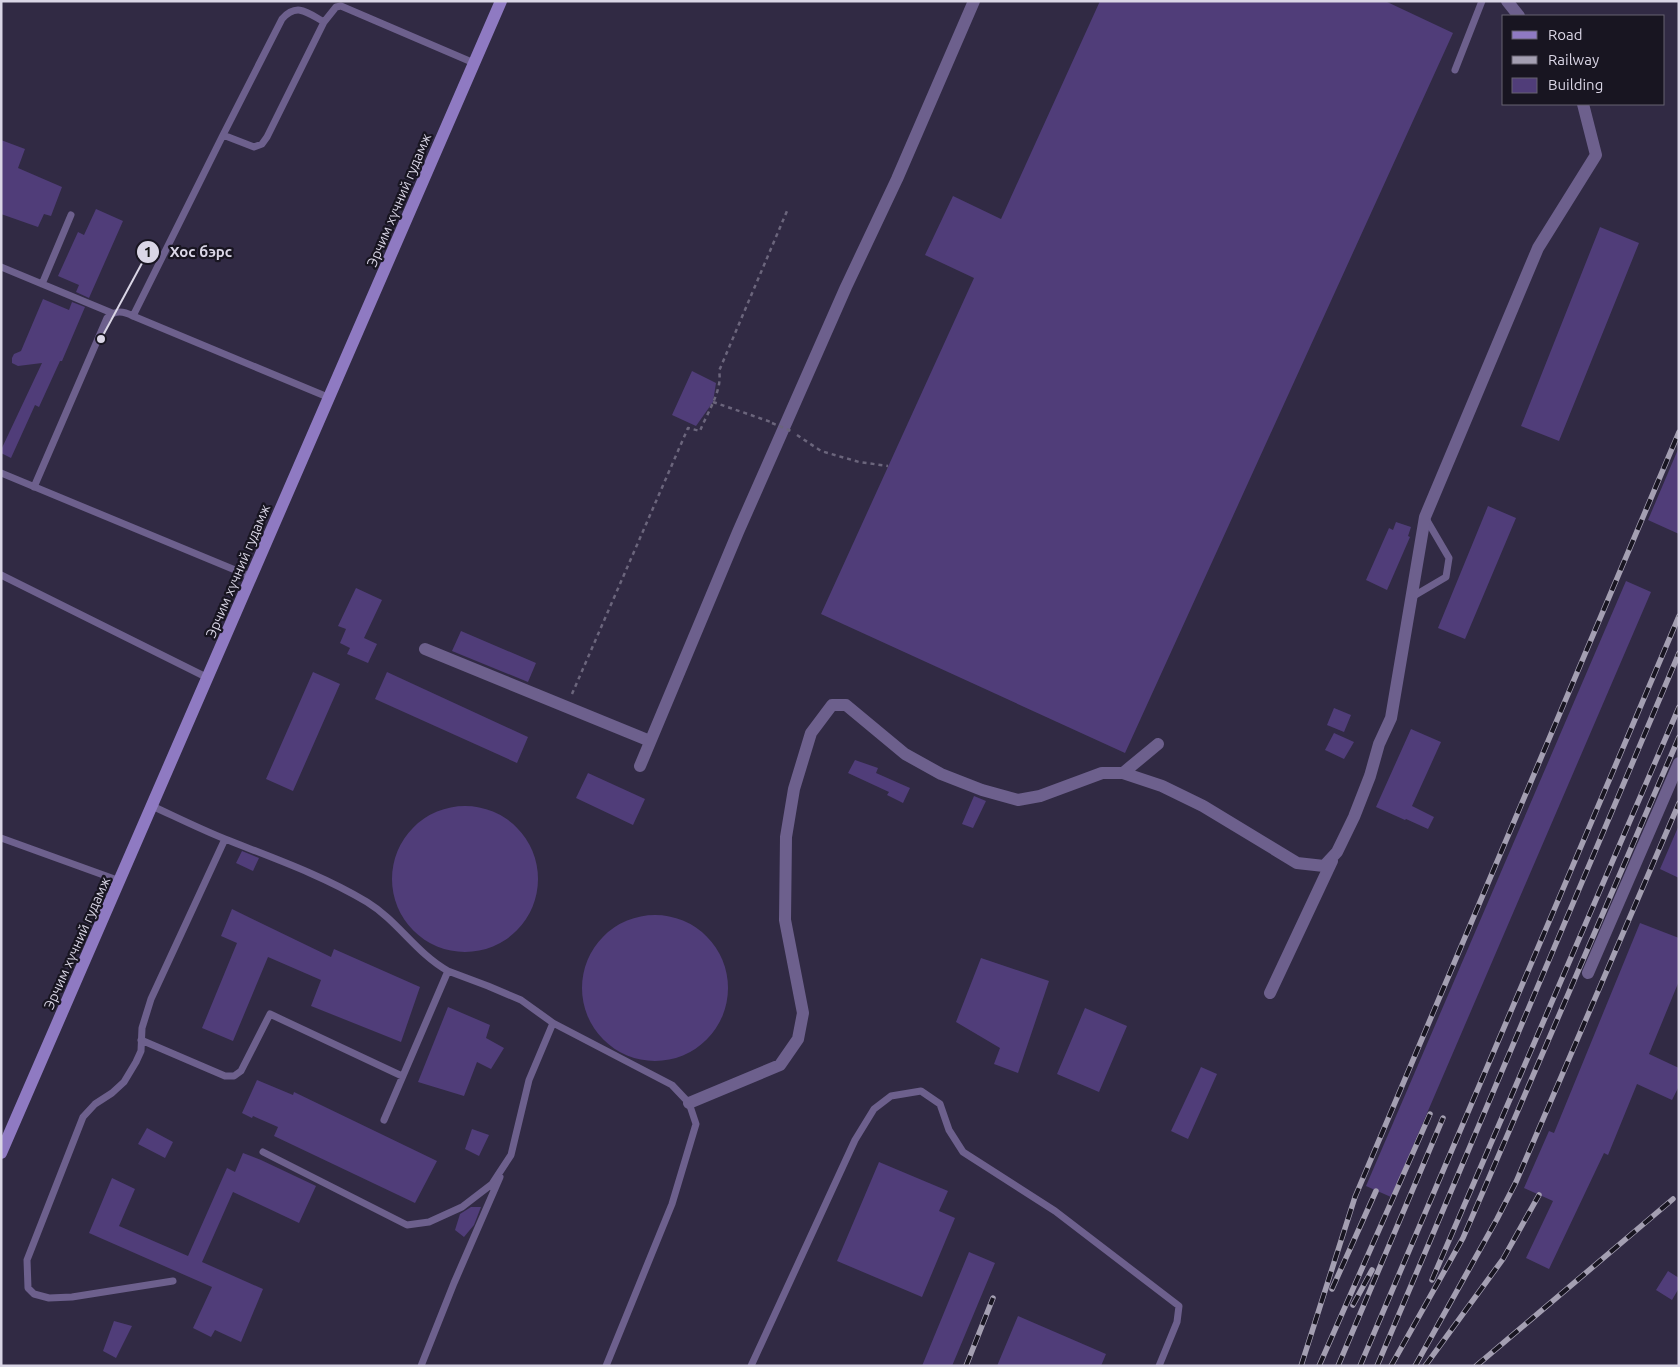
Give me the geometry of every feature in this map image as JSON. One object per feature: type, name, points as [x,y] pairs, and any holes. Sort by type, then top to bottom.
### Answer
[{"type":"main road","name":"Эрчим хүчний гудамж","points":[[1,1153],[501,1]]},
{"type":"street","points":[[640,766],[738,532],[846,287],[897,179],[974,1]]},
{"type":"street","points":[[1507,1],[1518,15]]},
{"type":"street","points":[[1270,993],[1319,886],[1354,817],[1370,776],[1379,744],[1391,718],[1425,517],[1538,248],[1596,155],[1582,105]]},
{"type":"street","points":[[425,649],[650,741]]},
{"type":"street","points":[[689,1103],[780,1065],[798,1039],[803,1013],[785,920],[786,837],[794,790],[811,733],[832,705],[846,705],[906,754],[941,774],[982,790],[1018,800],[1040,796],[1102,773],[1123,773],[1162,786],[1202,806],[1298,863],[1324,866],[1337,852]]},
{"type":"street","points":[[1123,773],[1158,744]]},
{"type":"street","points":[[1588,973],[1679,764]]},
{"type":"lane","points":[[1455,70],[1482,1]]},
{"type":"lane","points":[[223,136],[254,147],[262,144],[324,22],[336,7],[341,6],[474,63]]},
{"type":"lane","points":[[133,316],[282,18],[288,12],[296,9],[303,10],[324,22]]},
{"type":"lane","points":[[42,284],[71,215]]},
{"type":"lane","points":[[1,267],[112,313],[125,312],[330,398]]},
{"type":"lane","points":[[34,487],[107,318],[112,313]]},
{"type":"lane","points":[[1,473],[252,577]]},
{"type":"lane","points":[[1411,598],[1446,577],[1449,558],[1425,517]]},
{"type":"lane","points":[[1,576],[208,678]]},
{"type":"lane","points":[[152,806],[225,839],[290,863],[368,903],[386,916],[434,963],[448,971],[521,1000],[553,1023],[672,1085],[689,1103],[696,1124],[672,1204],[606,1366]]},
{"type":"lane","points":[[1,838],[120,881]]},
{"type":"lane","points":[[173,1280],[72,1298],[48,1298],[34,1294],[28,1288],[27,1260],[83,1117],[95,1104],[112,1093],[124,1082],[141,1051],[142,1028],[151,999],[225,839]]},
{"type":"lane","points":[[384,1120],[448,971]]},
{"type":"lane","points":[[142,1040],[207,1070],[225,1076],[234,1076],[241,1071],[270,1014],[402,1076]]},
{"type":"lane","points":[[421,1366],[454,1283],[508,1158],[519,1124],[529,1080],[553,1023]]},
{"type":"lane","points":[[752,1366],[854,1140],[874,1109],[890,1096],[921,1091],[940,1104],[949,1130],[963,1152],[1055,1211],[1179,1306],[1178,1322],[1158,1366]]},
{"type":"lane","points":[[263,1152],[407,1225],[429,1222],[462,1207],[492,1184],[508,1158]]},
{"type":"path","points":[[566,707],[688,428],[700,431],[713,402],[721,379],[719,370],[787,211]]},
{"type":"path","points":[[713,402],[772,422],[792,431],[821,451],[858,462],[888,466]]},
{"type":"building","points":[[1100,1],[1385,1],[1453,33],[1125,753],[821,614],[974,278],[925,255],[953,196],[1001,219]]},
{"type":"building","points":[[1,140],[25,149],[18,168],[62,187],[51,216],[44,214],[38,227],[1,214]]},
{"type":"building","points":[[96,209],[123,221],[89,298],[76,292],[79,285],[58,276],[78,232],[84,235]]},
{"type":"building","points":[[1600,227],[1639,243],[1559,441],[1521,426]]},
{"type":"building","points":[[43,299],[69,310],[72,302],[85,307],[62,361],[60,361],[39,407],[35,405],[11,458],[1,453],[1,450],[42,363],[18,366],[12,363],[12,358],[14,354],[21,351]]},
{"type":"building","points":[[692,371],[716,383],[713,402],[696,426],[672,415]]},
{"type":"building","points":[[1679,447],[1679,534],[1648,520]]},
{"type":"building","points":[[1488,506],[1516,518],[1465,639],[1438,628]]},
{"type":"building","points":[[1396,522],[1411,527],[1408,536],[1410,537],[1387,590],[1366,580],[1389,528],[1393,530]]},
{"type":"building","points":[[1626,581],[1651,592],[1391,1197],[1366,1186]]},
{"type":"building","points":[[356,588],[382,600],[364,638],[377,644],[368,663],[347,654],[350,648],[340,643],[346,629],[338,626]]},
{"type":"building","points":[[461,631],[536,663],[528,682],[452,651]]},
{"type":"building","points":[[313,672],[340,684],[293,791],[266,779]]},
{"type":"building","points":[[387,672],[528,737],[517,763],[375,699]]},
{"type":"building","points":[[1334,708],[1351,715],[1344,732],[1327,725]]},
{"type":"building","points":[[1411,729],[1441,742],[1412,806],[1434,817],[1428,829],[1376,807]]},
{"type":"building","points":[[1334,733],[1354,742],[1344,759],[1325,750]]},
{"type":"building","points":[[855,760],[878,768],[876,773],[910,788],[903,803],[887,795],[889,792],[848,773]]},
{"type":"building","points":[[588,773],[645,799],[633,825],[576,798]]},
{"type":"building","points":[[974,796],[986,801],[973,828],[962,824]]},
{"type":"building","points":[[465,806],[493,812],[516,828],[532,851],[538,879],[532,907],[516,930],[493,946],[465,952],[437,946],[414,930],[398,907],[392,879],[398,851],[414,828],[437,812]]},
{"type":"building","points":[[1679,825],[1679,878],[1660,869]]},
{"type":"building","points":[[242,851],[259,858],[253,871],[236,863]]},
{"type":"building","points":[[232,909],[331,957],[334,949],[420,987],[401,1042],[311,1006],[321,980],[268,957],[233,1041],[202,1028],[237,943],[221,936]]},
{"type":"building","points":[[655,915],[683,921],[706,937],[722,960],[728,988],[722,1016],[706,1039],[683,1055],[655,1061],[627,1055],[604,1039],[588,1016],[582,988],[588,960],[604,937],[627,921]]},
{"type":"building","points":[[1640,923],[1679,938],[1679,981],[1649,1054],[1679,1068],[1679,1086],[1672,1100],[1637,1084],[1608,1155],[1604,1153],[1549,1269],[1526,1258],[1553,1201],[1524,1188],[1549,1131],[1554,1133]]},
{"type":"building","points":[[981,958],[1049,981],[1018,1073],[994,1064],[1000,1048],[956,1022]]},
{"type":"building","points":[[448,1007],[490,1025],[486,1038],[504,1048],[491,1069],[477,1062],[464,1096],[418,1082]]},
{"type":"building","points":[[1085,1008],[1127,1026],[1099,1092],[1057,1074]]},
{"type":"building","points":[[1201,1067],[1217,1074],[1188,1139],[1171,1131]]},
{"type":"building","points":[[257,1080],[293,1095],[294,1092],[437,1161],[415,1203],[274,1136],[278,1127],[242,1113]]},
{"type":"building","points":[[147,1128],[173,1142],[165,1158],[138,1144]]},
{"type":"building","points":[[472,1129],[489,1135],[479,1156],[465,1149]]},
{"type":"building","points":[[243,1153],[316,1186],[299,1223],[233,1192],[202,1262],[263,1289],[241,1342],[215,1330],[211,1337],[193,1328],[212,1287],[89,1233],[112,1178],[135,1189],[119,1226],[188,1256],[227,1168],[235,1172]]},
{"type":"building","points":[[879,1162],[948,1191],[939,1211],[955,1218],[922,1297],[837,1261]]},
{"type":"building","points":[[471,1207],[481,1207],[474,1225],[464,1237],[455,1230],[460,1214]]},
{"type":"building","points":[[969,1252],[995,1263],[952,1366],[922,1366]]},
{"type":"building","points":[[1668,1271],[1679,1278],[1679,1288],[1672,1300],[1656,1290]]},
{"type":"building","points":[[1018,1316],[1106,1354],[1101,1366],[997,1366]]},
{"type":"building","points":[[114,1321],[132,1326],[116,1358],[103,1351]]},
{"type":"railway","points":[[1301,1366],[1355,1197],[1679,432]]},
{"type":"railway","points":[[1360,1366],[1679,616]]},
{"type":"railway","points":[[1377,1366],[1679,653]]},
{"type":"railway","points":[[1432,1280],[1679,707]]},
{"type":"railway","points":[[1391,1366],[1463,1238],[1679,737]]},
{"type":"railway","points":[[1415,1366],[1516,1182],[1679,803]]},
{"type":"railway","points":[[1319,1366],[1430,1114]]},
{"type":"railway","points":[[1338,1366],[1443,1118]]},
{"type":"railway","points":[[1332,1289],[1376,1191]]},
{"type":"railway","points":[[1425,1366],[1503,1259],[1539,1195]]},
{"type":"railway","points":[[1476,1366],[1673,1199]]},
{"type":"railway","points":[[1353,1305],[1372,1270]]},
{"type":"railway","points":[[966,1366],[993,1298]]},
{"type":"place","name":"Хос бэрс","points":[[101,339]]}]
